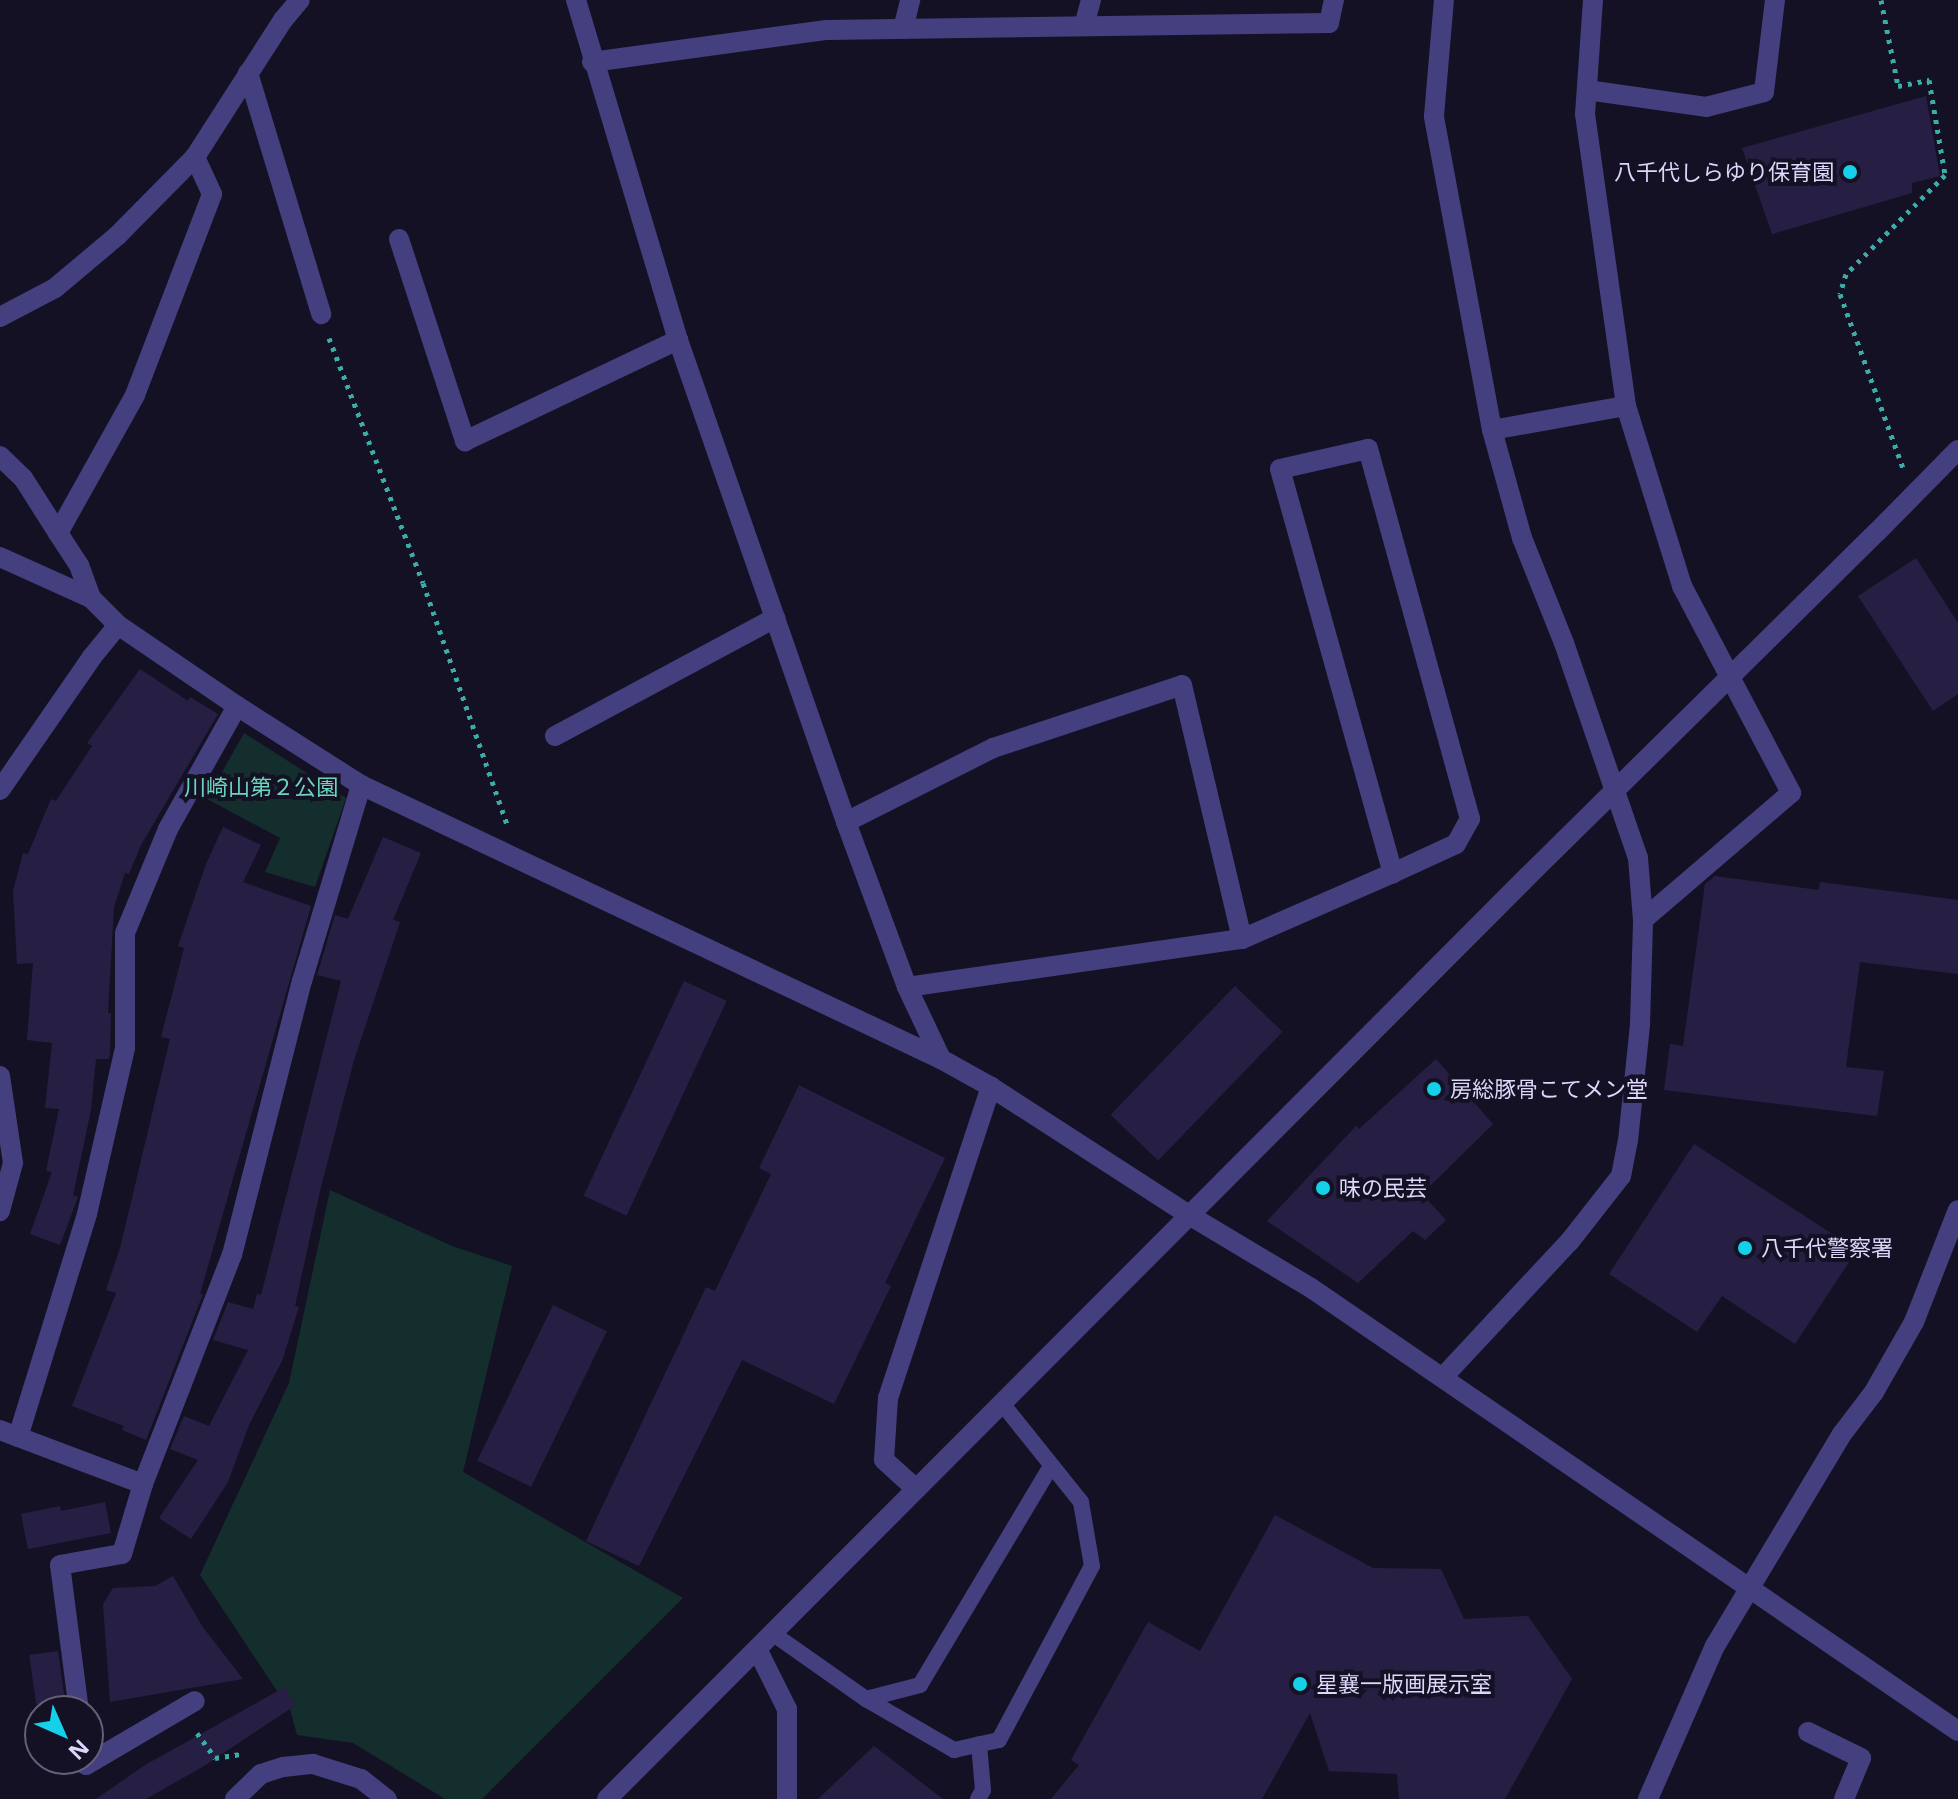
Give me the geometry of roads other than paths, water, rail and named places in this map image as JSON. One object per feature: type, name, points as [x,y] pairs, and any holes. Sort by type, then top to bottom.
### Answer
[{"type":"street","points":[[0,317],[55,288],[117,236],[195,157],[248,73],[300,0]]},
{"type":"street","points":[[576,0],[592,62],[678,340],[846,822],[907,987],[941,1059]]},
{"type":"street","points":[[903,29],[910,0]]},
{"type":"street","points":[[1084,26],[1091,0]]},
{"type":"street","points":[[592,62],[827,30],[1329,23],[1334,0]]},
{"type":"street","points":[[1443,1377],[1570,1241],[1621,1176],[1628,1141],[1640,1024],[1643,920],[1638,858],[1564,643],[1522,538],[1492,430],[1434,116],[1444,0]]},
{"type":"street","points":[[1593,0],[1585,114],[1626,406],[1682,586],[1791,793],[1643,920]]},
{"type":"street","points":[[1587,90],[1706,107],[1764,92],[1775,0]]},
{"type":"street","points":[[248,73],[321,314]]},
{"type":"street","points":[[58,533],[135,395],[212,194],[195,157]]},
{"type":"street","points":[[399,239],[465,441],[678,340]]},
{"type":"street","points":[[1492,430],[1626,406]]},
{"type":"street","points":[[907,987],[1242,939],[1393,873],[1456,844],[1470,819],[1368,449],[1280,469],[1393,873]]},
{"type":"street","points":[[607,1799],[1001,1402],[1958,450]]},
{"type":"street","points":[[0,456],[23,478],[79,565],[91,598]]},
{"type":"street","points":[[0,557],[91,598],[118,625],[361,785],[941,1059],[991,1087],[1189,1215],[1311,1288],[1752,1587],[1958,1731]]},
{"type":"street","points":[[555,736],[775,618]]},
{"type":"street","points":[[0,790],[92,657],[118,625]]},
{"type":"street","points":[[846,822],[993,748],[1182,685],[1242,939]]},
{"type":"street","points":[[143,1484],[9,1433],[87,1214],[125,1048],[125,933],[168,829],[237,706]]},
{"type":"street","points":[[77,1695],[60,1565],[122,1554],[143,1484],[232,1255],[302,981],[361,785]]},
{"type":"street","points":[[0,1076],[13,1163],[0,1211]]},
{"type":"street","points":[[916,1489],[884,1460],[888,1398],[991,1087]]},
{"type":"street","points":[[1648,1799],[1715,1646],[1842,1434],[1874,1392],[1914,1322],[1958,1210]]},
{"type":"street","points":[[757,1649],[787,1709],[787,1799]]},
{"type":"street","points":[[104,1754],[188,1705]]},
{"type":"street","points":[[1808,1732],[1861,1758],[1844,1799]]},
{"type":"street","points":[[235,1799],[261,1774],[283,1767],[313,1764],[361,1779],[387,1799]]},
{"type":"lane","points":[[772,1633],[866,1699],[954,1750],[999,1740],[1092,1566],[1081,1502],[1001,1402]]},
{"type":"lane","points":[[866,1699],[920,1685],[1051,1466]]},
{"type":"lane","points":[[978,1799],[983,1790],[979,1744]]},
{"type":"place","name":"八千代しらゆり保育園","points":[[1850,172]]},
{"type":"place","name":"房総豚骨こてメン堂","points":[[1434,1089]]},
{"type":"place","name":"味の民芸","points":[[1323,1188]]},
{"type":"place","name":"八千代警察署","points":[[1745,1248]]},
{"type":"place","name":"星襄一版画展示室","points":[[1300,1684]]},
{"type":"park label","name":"川崎山第２公園","points":[[261,787]]}]
